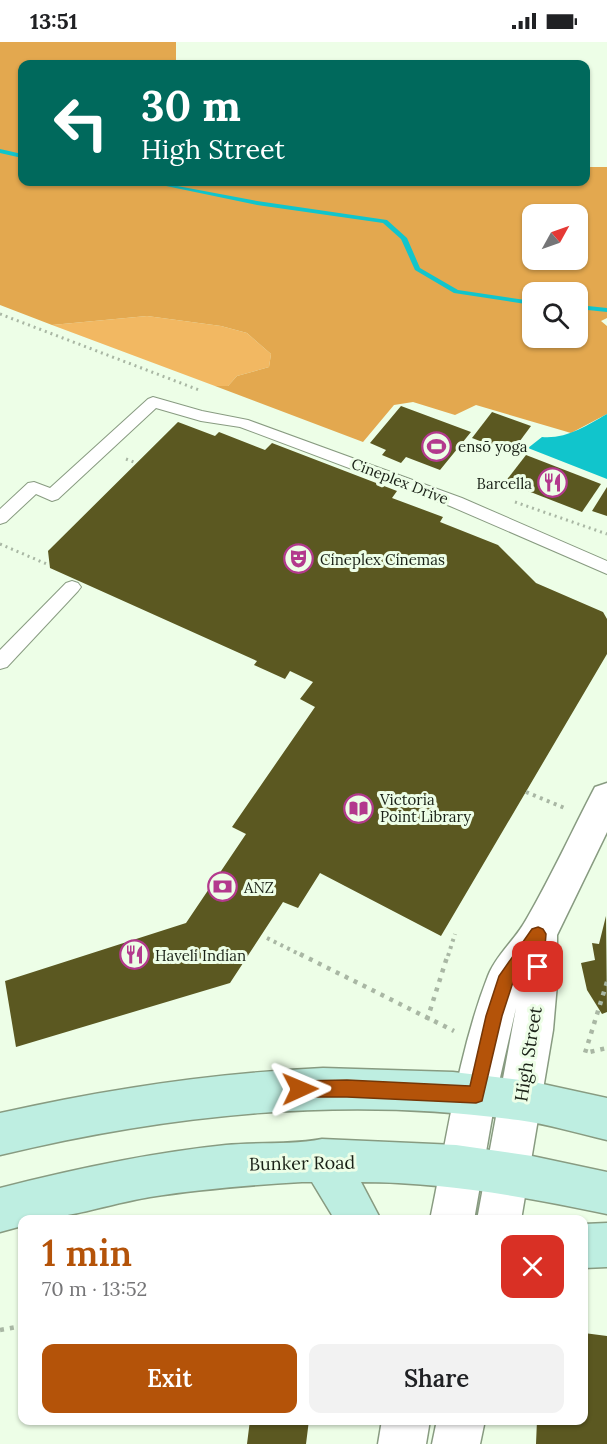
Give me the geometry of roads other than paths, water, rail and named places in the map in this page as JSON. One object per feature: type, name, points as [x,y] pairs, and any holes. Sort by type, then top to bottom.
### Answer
[{"type":"main road","points":[[0,1134],[63,1118],[143,1104],[277,1089],[347,1088],[476,1095],[521,1100],[607,1119]]},
{"type":"main road","points":[[322,1160],[357,1215]]},
{"type":"main road","name":"Bunker Road","points":[[0,1210],[113,1181],[251,1163],[322,1160],[462,1168],[507,1173],[607,1193]]},
{"type":"main road","points":[[588,1246],[607,1245]]},
{"type":"street","name":"High Street","points":[[453,1215],[476,1095],[494,1016],[507,976],[538,934],[607,797]]},
{"type":"street","name":"High Street","points":[[500,1215],[533,1030],[538,984],[538,934]]},
{"type":"street","points":[[402,1444],[405,1425]]},
{"type":"street","points":[[456,1444],[460,1425]]},
{"type":"lane","name":"Cineplex Drive","points":[[0,518],[34,487],[52,495],[153,402],[225,427],[243,423],[445,498],[607,568]]},
{"type":"lane","points":[[0,662],[72,587]]},
{"type":"water","points":[[607,414],[607,479],[528,448],[542,437],[568,434]]},
{"type":"waterway","points":[[0,151],[18,155]]},
{"type":"waterway","points":[[170,186],[257,203],[385,221],[404,238],[417,269],[456,292],[522,302]]},
{"type":"waterway","points":[[588,308],[607,310]]},
{"type":"place","name":"ensō yoga","points":[[437,446]]},
{"type":"place","name":"Barcella","points":[[553,483]]},
{"type":"place","name":"Cineplex Cinemas","points":[[299,559]]},
{"type":"place","name":"Victoria Point Library","points":[[359,808]]},
{"type":"place","name":"ANZ","points":[[223,887]]},
{"type":"place","name":"Haveli Indian","points":[[134,955]]}]
